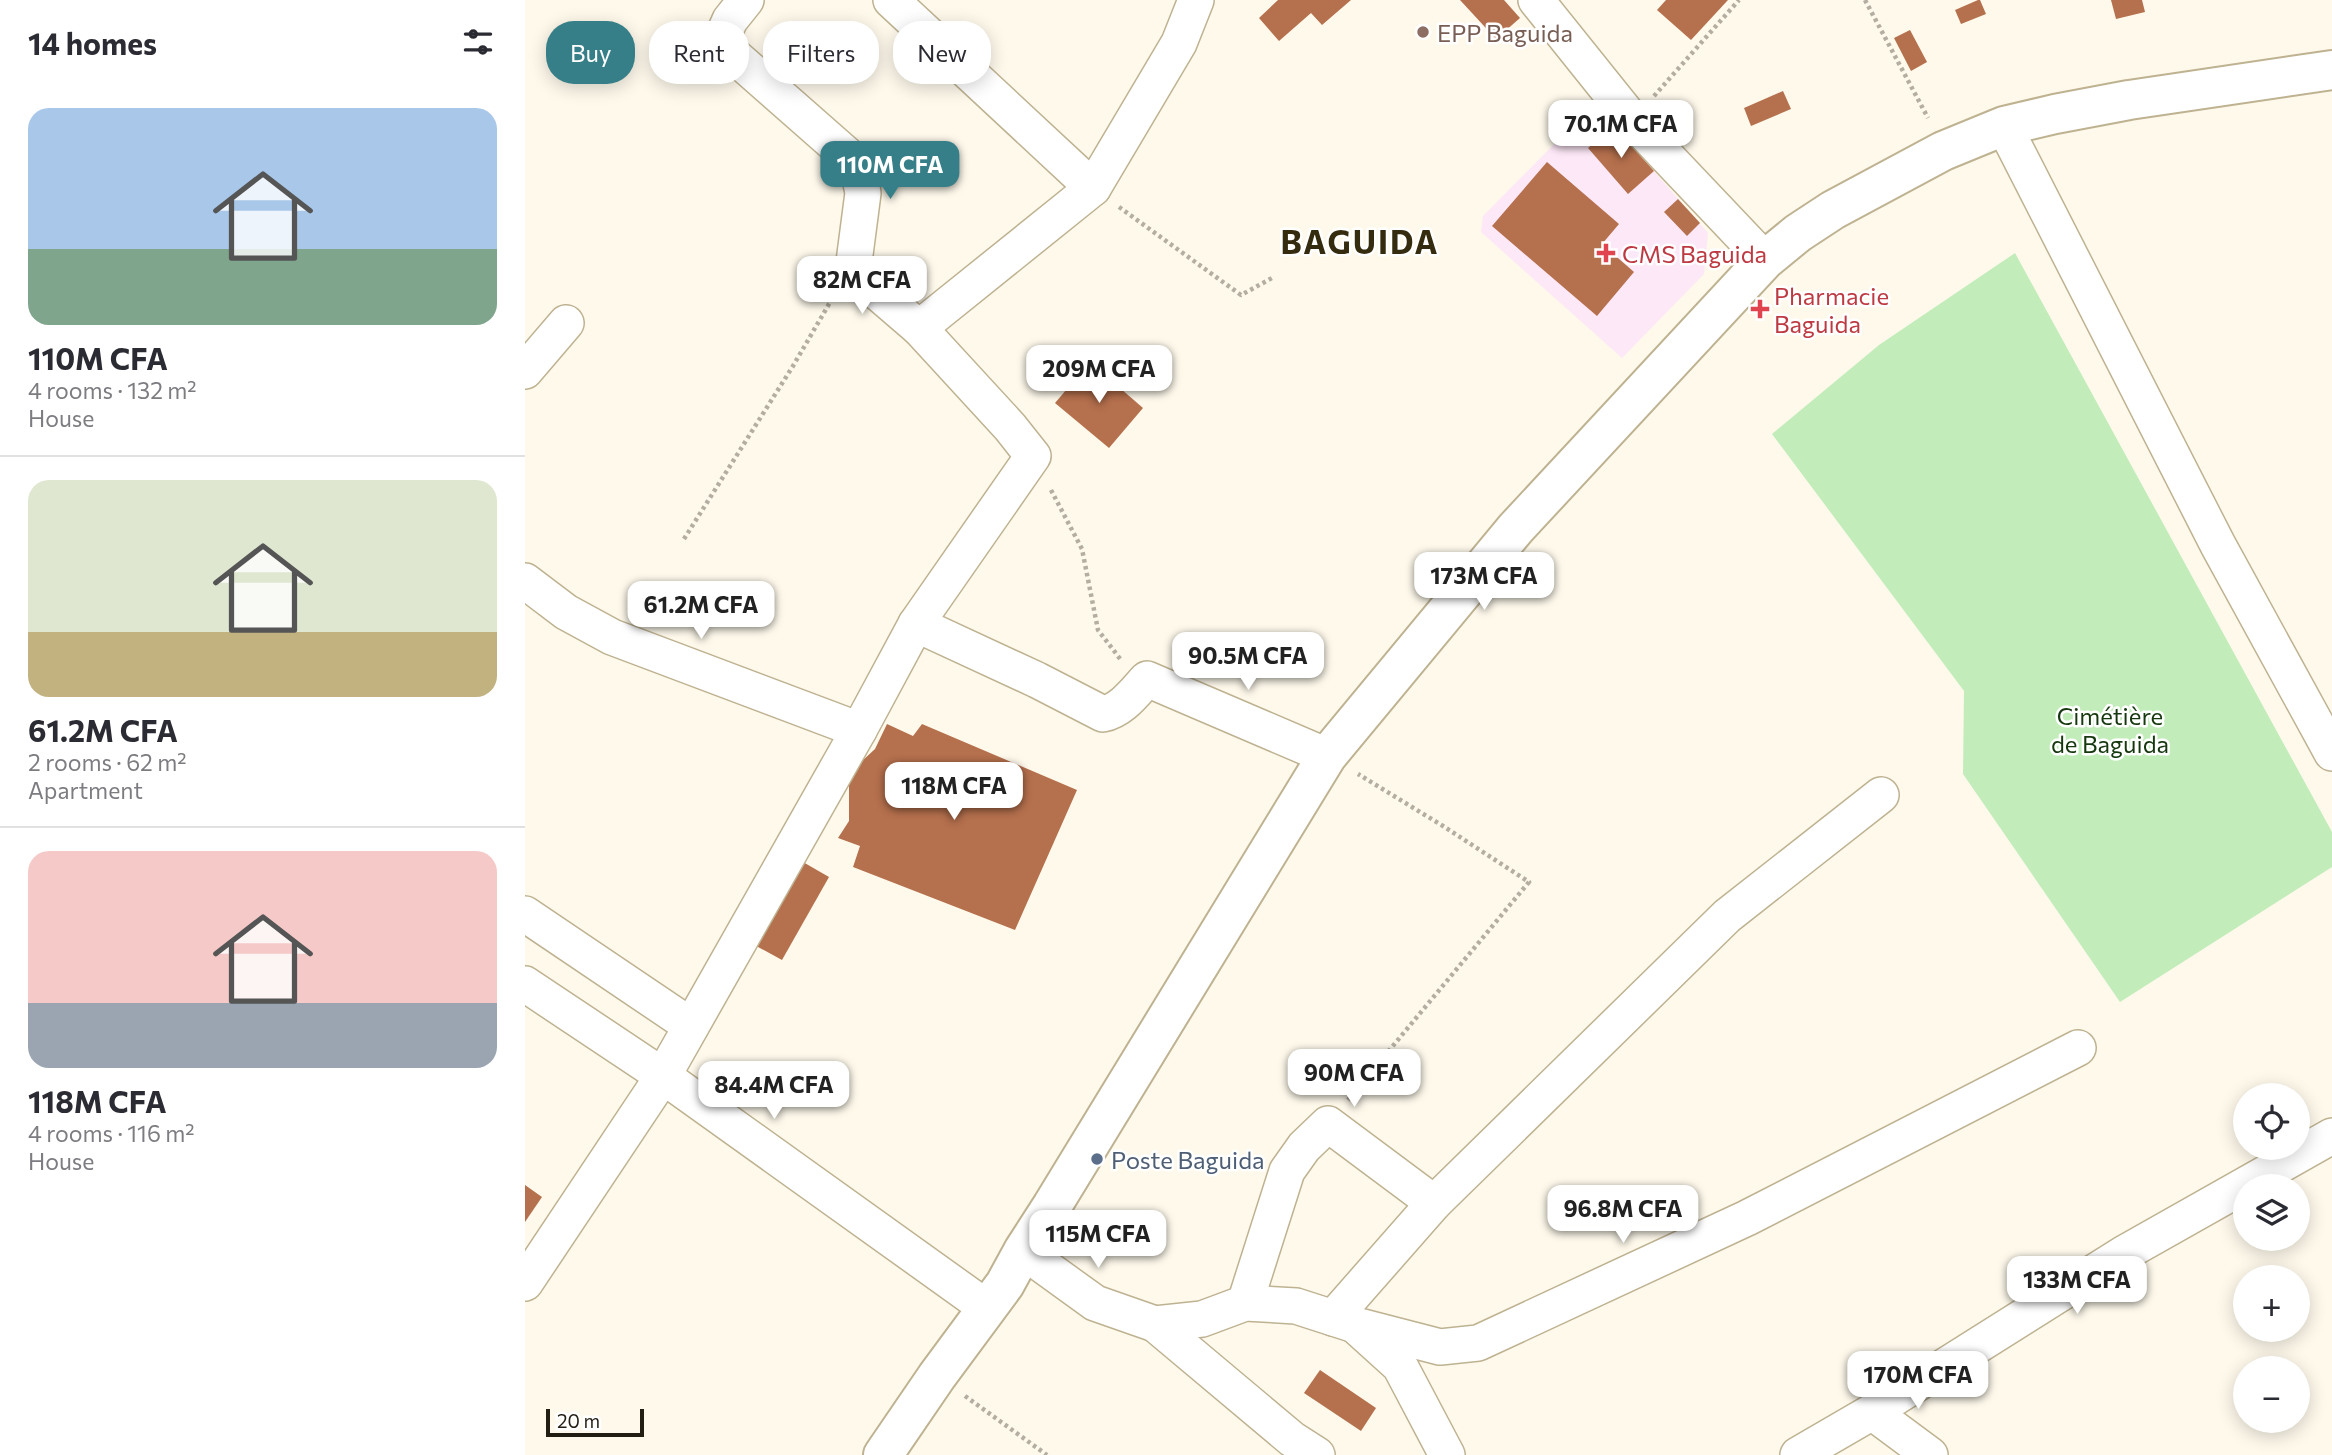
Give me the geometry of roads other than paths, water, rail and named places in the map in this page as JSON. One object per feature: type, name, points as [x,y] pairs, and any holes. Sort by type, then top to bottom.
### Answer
[{"type":"street","points":[[525,1283],[663,1076],[916,624],[1034,456],[919,328],[869,285],[854,262],[863,194],[859,173],[848,156],[732,54],[722,38],[730,20],[746,0]]},
{"type":"street","points":[[891,0],[1093,188]]},
{"type":"street","points":[[919,328],[1093,188],[1179,43],[1196,0]]},
{"type":"street","points":[[1536,0],[1633,121],[1765,260]]},
{"type":"street","points":[[883,1455],[1005,1284],[1327,756],[1516,528],[1765,260],[1798,233],[1833,210],[1943,151],[2004,126],[2129,100],[2332,70]]},
{"type":"street","points":[[2004,126],[2218,545],[2329,738]]},
{"type":"street","points":[[525,372],[566,323]]},
{"type":"street","points":[[525,581],[566,612],[612,637],[859,730]]},
{"type":"street","points":[[916,624],[1103,714],[1113,712],[1122,705],[1147,679],[1327,756]]},
{"type":"street","points":[[1344,1322],[1434,1203],[1727,916],[1881,794]]},
{"type":"street","points":[[525,914],[691,1026]]},
{"type":"street","points":[[525,984],[663,1076],[987,1308]]},
{"type":"street","points":[[1155,1324],[1202,1319],[1245,1303],[1296,1306],[1344,1322],[1440,1347],[1478,1343],[1747,1218],[2078,1048]]},
{"type":"street","points":[[1245,1303],[1287,1171],[1304,1147],[1328,1124],[1434,1203]]},
{"type":"street","points":[[1798,1455],[1872,1412],[2123,1254],[2332,1136]]},
{"type":"street","points":[[1023,1251],[1095,1303],[1155,1324],[1297,1450]]},
{"type":"street","points":[[1344,1322],[1400,1366],[1447,1455]]},
{"type":"street","points":[[1872,1412],[1930,1455]]},
{"type":"place","name":"EPP Baguida","points":[[1423,32]]},
{"type":"place","name":"CMS Baguida","points":[[1606,253]]},
{"type":"place","name":"Pharmacie Baguida","points":[[1760,309]]},
{"type":"place","name":"Poste Baguida","points":[[1097,1159]]},
{"type":"district","name":"BAGUIDA","points":[[1360,241]]},
{"type":"park label","name":"Cimétière de Baguida","points":[[2110,729]]}]
